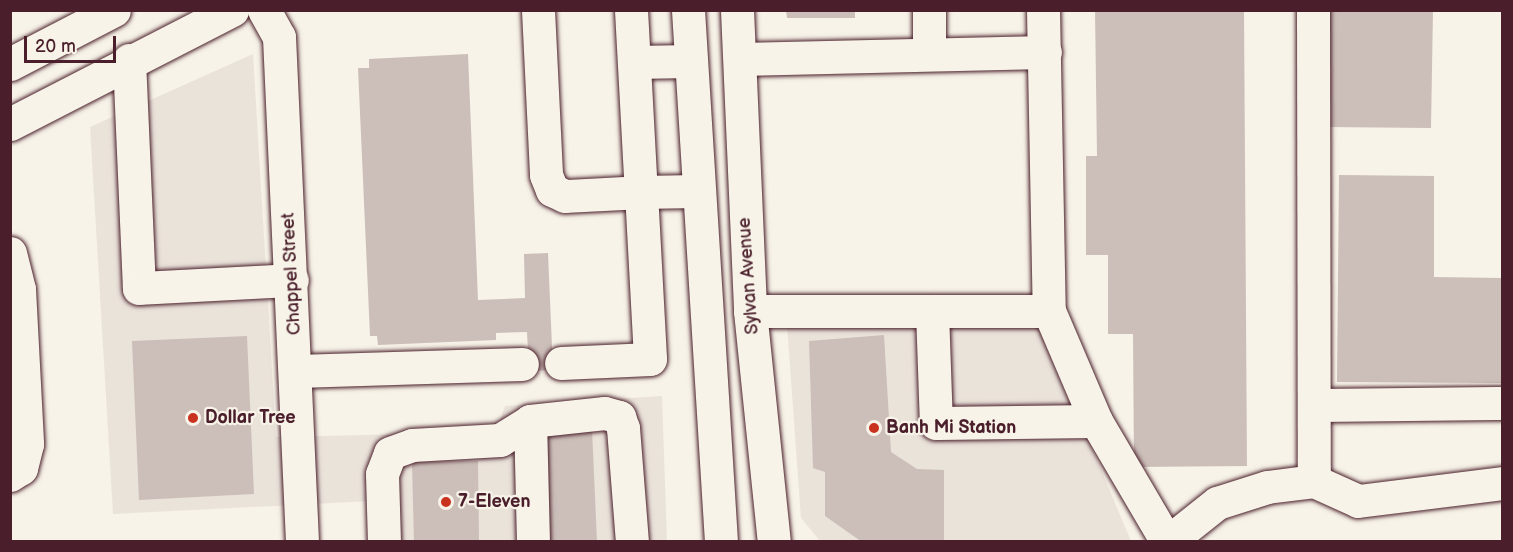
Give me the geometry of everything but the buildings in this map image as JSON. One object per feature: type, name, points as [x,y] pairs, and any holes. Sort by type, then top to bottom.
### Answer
[{"type":"main road","points":[[10,64],[114,10]]},
{"type":"main road","points":[[10,124],[129,60],[232,10]]},
{"type":"main road","name":"Chappel Street","points":[[264,10],[279,37],[297,371],[302,542]]},
{"type":"main road","points":[[538,10],[546,175],[552,190],[565,196],[696,190]]},
{"type":"main road","points":[[561,363],[650,359],[632,10]]},
{"type":"main road","points":[[688,10],[696,190],[721,542]]},
{"type":"main road","name":"Sylvan Avenue","points":[[737,10],[750,311],[774,542]]},
{"type":"main road","points":[[929,10],[930,53]]},
{"type":"main road","points":[[1044,10],[1049,311],[1096,421],[1168,542],[1217,503],[1267,487],[1314,481],[1359,501],[1503,483]]},
{"type":"main road","points":[[1313,10],[1314,481]]},
{"type":"main road","points":[[634,62],[1045,52]]},
{"type":"main road","points":[[129,60],[139,288],[292,280]]},
{"type":"main road","points":[[10,253],[27,444],[21,468],[10,476]]},
{"type":"main road","points":[[750,311],[1049,311]]},
{"type":"main road","points":[[933,311],[936,423],[1096,421]]},
{"type":"main road","points":[[297,371],[522,364]]},
{"type":"main road","points":[[1314,405],[1503,403]]},
{"type":"main road","points":[[384,542],[382,474],[390,453],[412,446],[500,440],[530,422],[605,413],[619,417],[632,542]]},
{"type":"main road","points":[[530,422],[533,542]]},
{"type":"shaded area","points":[[253,54],[276,437],[496,432],[505,406],[662,396],[667,541],[374,541],[371,501],[113,514],[90,127]]},
{"type":"shaded area","points":[[1040,324],[1131,541],[820,541],[801,518],[787,325]]},
{"type":"place","name":"Dollar Tree","points":[[193,418]]},
{"type":"place","name":"Banh Mi Station","points":[[874,428]]},
{"type":"place","name":"7-Eleven","points":[[446,502]]}]
